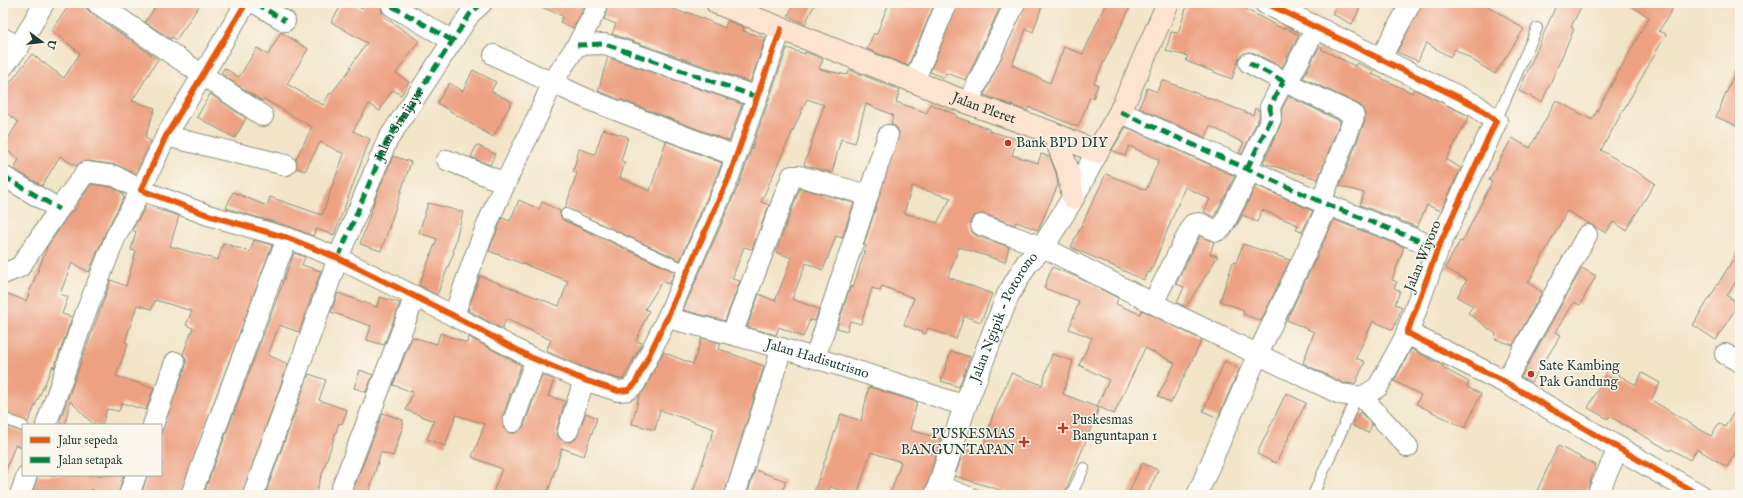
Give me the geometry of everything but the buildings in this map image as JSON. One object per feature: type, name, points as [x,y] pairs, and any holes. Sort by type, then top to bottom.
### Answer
[{"type":"main road","name":"Jalan Pleret","points":[[717,3],[968,103],[1097,152]]},
{"type":"main road","points":[[1097,152],[1120,112],[1168,3]]},
{"type":"main road","points":[[1054,135],[1068,170],[1073,198]]},
{"type":"street","points":[[3,67],[11,42],[44,3]]},
{"type":"street","points":[[97,3],[263,116]]},
{"type":"street","points":[[46,424],[96,284],[116,236],[141,190],[166,136],[246,3]]},
{"type":"street","points":[[255,3],[285,21]]},
{"type":"street","name":"Jalan Srinijaya","points":[[253,495],[338,258],[387,141],[470,14],[482,3]]},
{"type":"street","points":[[914,81],[947,3]]},
{"type":"street","points":[[968,103],[1015,3]]},
{"type":"street","points":[[1266,3],[1476,106],[1496,121]]},
{"type":"street","points":[[1380,59],[1411,3]]},
{"type":"street","points":[[392,6],[453,41]]},
{"type":"street","points":[[454,316],[472,261],[505,184],[552,83],[577,45],[596,10]]},
{"type":"street","points":[[1153,303],[1192,224],[1199,223],[1217,231],[1220,230],[1271,119],[1269,113],[1270,107],[1316,28]]},
{"type":"street","points":[[3,274],[20,267],[86,172],[115,176],[141,190],[208,215],[288,238],[338,258],[416,296],[536,359],[584,380],[618,391],[628,390],[639,378],[688,271],[736,156],[781,29]]},
{"type":"street","points":[[577,45],[605,44],[758,97]]},
{"type":"street","points":[[494,55],[600,104],[736,156]]},
{"type":"street","points":[[1197,495],[1325,203],[1354,117],[1353,114],[1285,83],[1249,63]]},
{"type":"street","points":[[1120,112],[1325,203],[1438,248]]},
{"type":"street","name":"Jalan Wiyoro","points":[[1407,333],[1438,248],[1496,121]]},
{"type":"street","points":[[815,358],[888,135]]},
{"type":"street","points":[[166,136],[286,165]]},
{"type":"street","name":"Jalan Ngipik - Potorono","points":[[939,488],[965,406],[1008,295],[1027,262],[1043,247],[1073,198],[1097,152]]},
{"type":"street","points":[[447,160],[505,184]]},
{"type":"street","points":[[3,176],[59,209]]},
{"type":"street","points":[[732,334],[792,176],[799,176],[868,195]]},
{"type":"street","points":[[981,225],[1043,247],[1153,303],[1340,394],[1359,396],[1378,387],[1407,333],[1505,382],[1620,447],[1699,495]]},
{"type":"street","points":[[1505,382],[1587,235]]},
{"type":"street","points":[[191,495],[274,270],[288,238]]},
{"type":"street","points":[[339,495],[416,296]]},
{"type":"street","name":"Jalan Hadisutrisno","points":[[667,318],[732,334],[866,372],[965,406]]},
{"type":"street","points":[[735,495],[782,348]]},
{"type":"street","points":[[513,422],[536,359]]},
{"type":"street","points":[[153,424],[175,362]]},
{"type":"street","points":[[568,431],[584,380]]},
{"type":"street","points":[[1359,396],[1408,447]]},
{"type":"street","points":[[1596,495],[1620,447]]},
{"type":"street","points":[[20,495],[27,476]]},
{"type":"street","points":[[129,495],[136,476]]},
{"type":"lane","points":[[1496,121],[1537,28]]},
{"type":"lane","points":[[566,214],[688,271]]},
{"type":"lane","points":[[1313,495],[1359,396]]},
{"type":"lane","points":[[3,418],[22,426]]},
{"type":"lane","points":[[1070,495],[1084,468]]},
{"type":"lane","points":[[939,488],[977,495]]},
{"type":"marked path","points":[[255,3],[285,21]]},
{"type":"marked path","points":[[338,258],[387,141],[470,14],[482,3]]},
{"type":"marked path","points":[[392,6],[453,41]]},
{"type":"marked path","points":[[577,45],[605,44],[757,97]]},
{"type":"marked path","points":[[1249,63],[1287,83]]},
{"type":"marked path","points":[[1247,169],[1271,119],[1270,107],[1283,82]]},
{"type":"marked path","points":[[1120,112],[1328,205],[1438,248]]},
{"type":"marked path","points":[[3,176],[59,209]]},
{"type":"cycle path","points":[[246,3],[166,136],[141,190],[208,215],[288,238],[338,258],[454,316],[530,357],[584,380],[618,391],[628,390],[635,384],[667,318],[729,177],[781,29]]},
{"type":"cycle path","points":[[1266,3],[1476,106],[1496,121],[1438,248],[1407,333],[1505,382],[1699,495]]},
{"type":"place","name":"Bank BPD DIY","points":[[1008,143]]},
{"type":"place","name":"Sate Kambing Pak Gandung","points":[[1531,374]]},
{"type":"place","name":"Puskesmas Banguntapan 1","points":[[1063,428]]},
{"type":"place","name":"PUSKESMAS BANGUNTAPAN","points":[[1024,442]]}]
